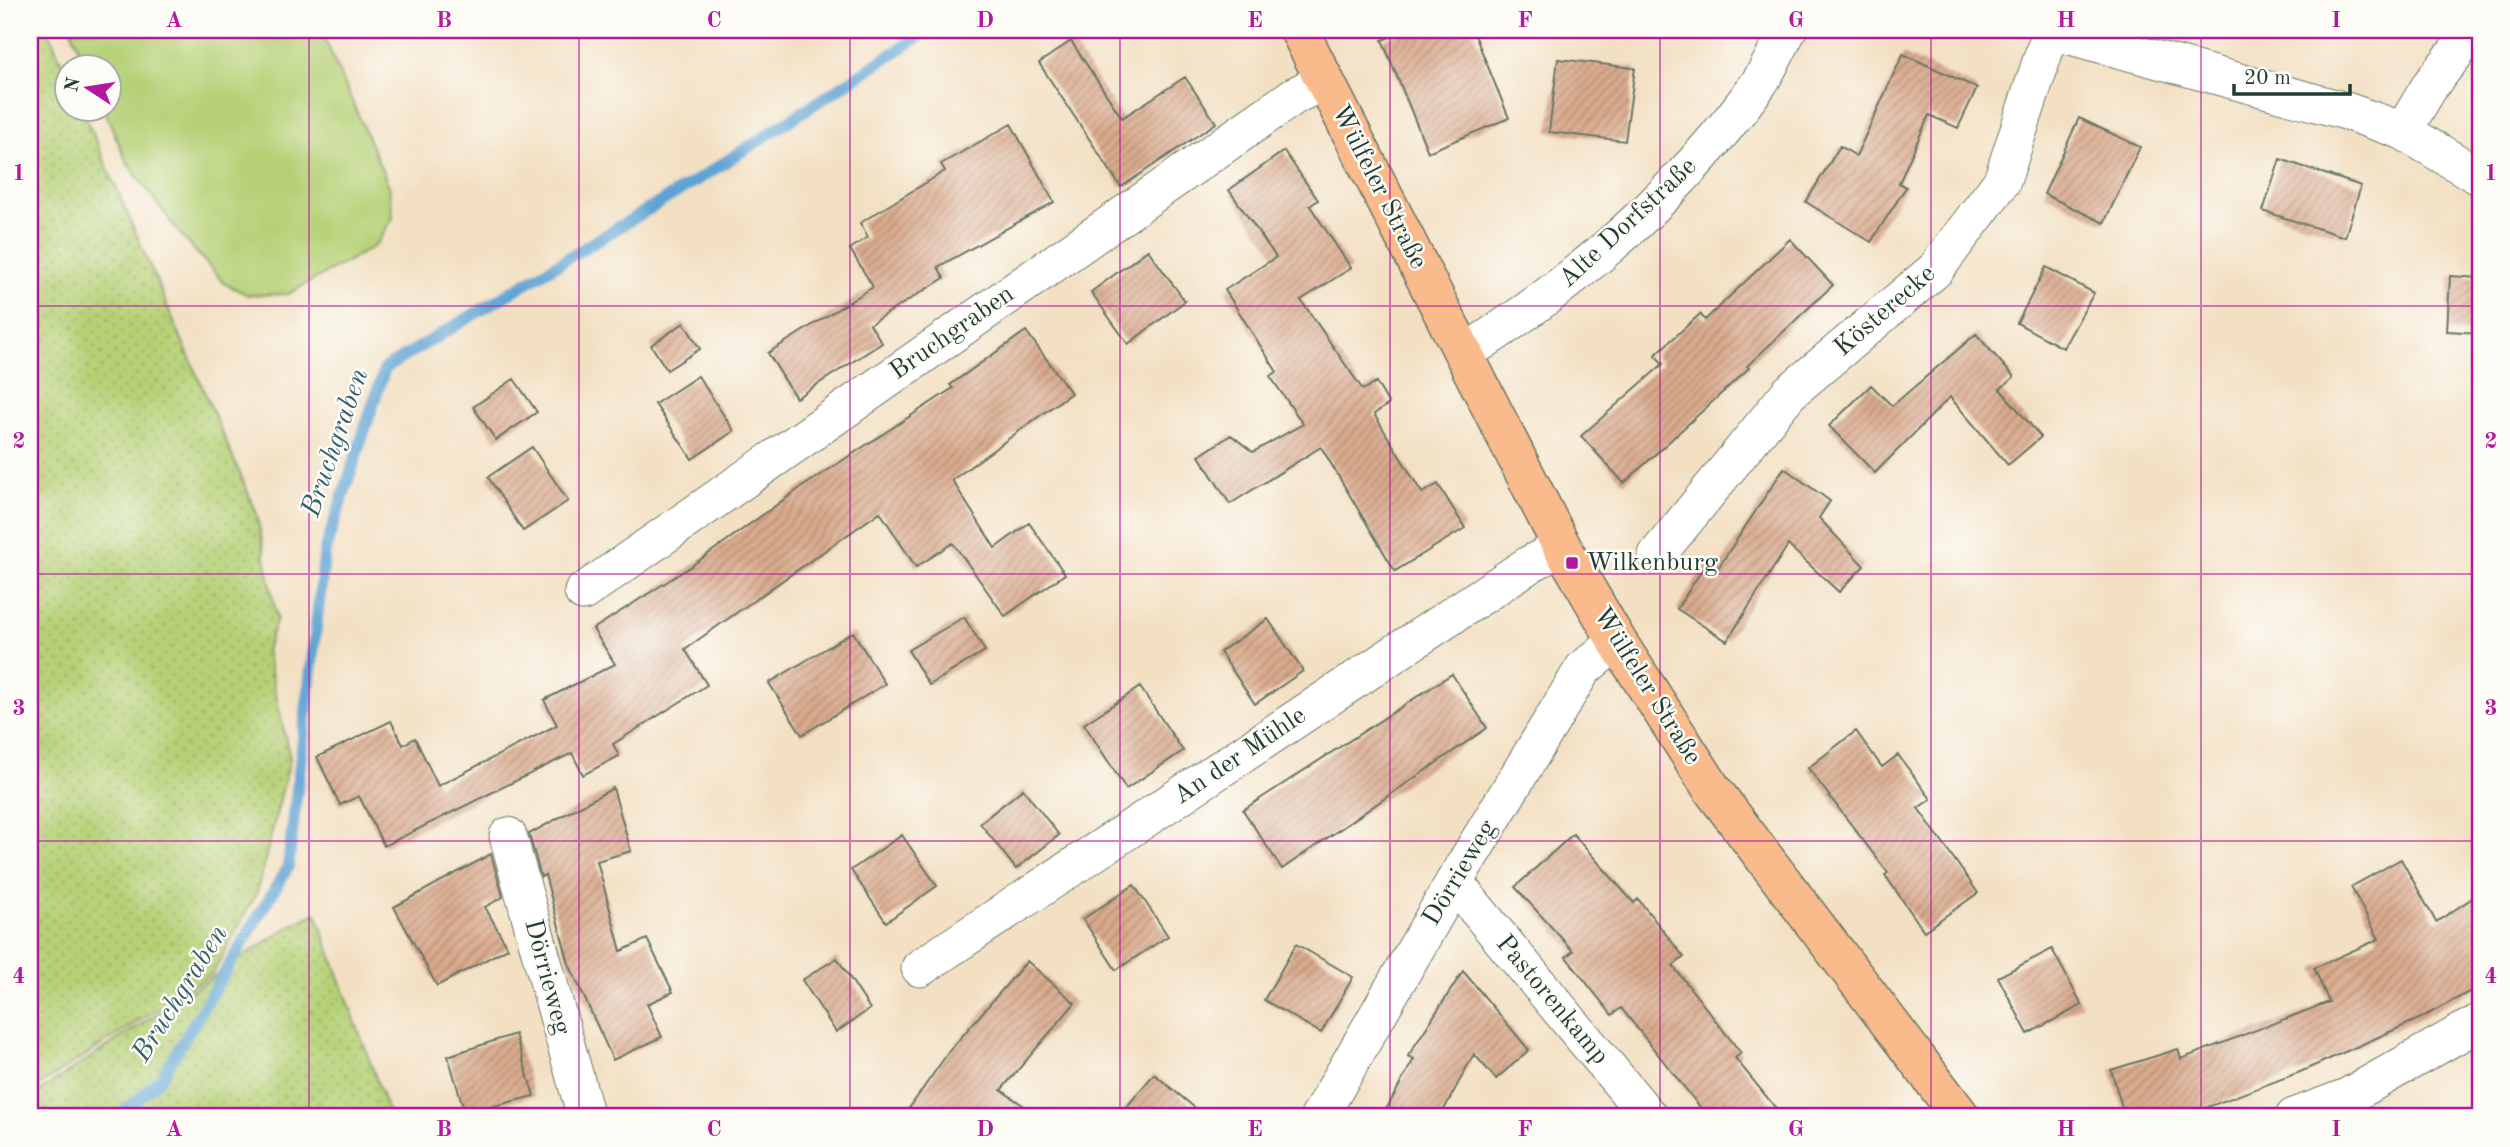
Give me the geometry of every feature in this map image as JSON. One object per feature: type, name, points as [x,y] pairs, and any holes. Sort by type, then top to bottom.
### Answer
[{"type":"main road","name":"Wülfeler Straße","points":[[1299,30],[1562,547],[1617,641],[1712,789],[1961,1117]]},
{"type":"street","name":"Alte Dorfstraße","points":[[1463,354],[1529,313],[1598,257],[1687,173],[1758,85],[1788,30]]},
{"type":"street","points":[[2049,30],[2346,111],[2403,131],[2480,177]]},
{"type":"street","name":"Kösterecke","points":[[1657,555],[1789,393],[1935,270],[1986,204],[2002,181],[2049,30]]},
{"type":"street","points":[[2403,131],[2431,84],[2474,30]]},
{"type":"street","name":"Bruchgraben","points":[[583,592],[1294,96],[1324,81]]},
{"type":"street","name":"An der Mühle","points":[[920,968],[1518,571],[1562,547]]},
{"type":"street","name":"Dörrieweg","points":[[1318,1117],[1454,882],[1583,669],[1617,641]]},
{"type":"street","name":"Dörrieweg","points":[[508,836],[586,1117]]},
{"type":"street","name":"Pastorenkamp","points":[[1454,882],[1649,1117]]},
{"type":"street","points":[[2294,1117],[2352,1107],[2480,1022]]},
{"type":"green space","points":[[30,30],[48,30],[57,52],[52,52],[52,122],[88,122],[256,511],[277,619],[266,650],[290,759],[257,892],[213,973],[38,1086],[30,1095]]},
{"type":"green space","points":[[71,30],[321,30],[389,186],[393,218],[375,246],[288,294],[248,295],[225,284],[181,235],[127,163],[110,122],[122,122],[122,52],[80,52]]},
{"type":"green space","points":[[316,913],[390,1117],[30,1117],[30,1104],[43,1089],[290,926]]},
{"type":"building","points":[[1408,30],[1473,30],[1509,118],[1428,152],[1382,40]]},
{"type":"building","points":[[1071,41],[1122,118],[1185,77],[1216,123],[1121,187],[1039,63]]},
{"type":"building","points":[[1903,54],[1977,88],[1958,128],[1929,115],[1899,183],[1906,187],[1871,242],[1806,202],[1840,146],[1856,156]]},
{"type":"building","points":[[1558,59],[1635,68],[1625,141],[1549,132]]},
{"type":"building","points":[[2079,118],[2140,147],[2104,223],[2044,194]]},
{"type":"building","points":[[1011,124],[1054,202],[938,267],[944,278],[870,324],[882,343],[796,398],[768,353],[873,287],[850,249],[868,237],[860,223],[945,171],[941,164]]},
{"type":"building","points":[[1284,151],[1318,200],[1310,206],[1351,268],[1301,300],[1363,390],[1376,382],[1389,404],[1374,414],[1422,493],[1438,484],[1465,528],[1395,571],[1321,447],[1230,504],[1199,456],[1231,435],[1253,452],[1303,424],[1270,376],[1277,372],[1225,290],[1276,257],[1229,190]]},
{"type":"building","points":[[2280,159],[2361,186],[2345,237],[2263,211]]},
{"type":"building","points":[[1790,239],[1833,285],[1747,366],[1749,368],[1624,483],[1581,436],[1663,364],[1655,355],[1700,314],[1705,320]]},
{"type":"building","points":[[1148,250],[1185,301],[1128,344],[1091,292]]},
{"type":"building","points":[[2046,267],[2094,293],[2063,348],[2017,323]]},
{"type":"building","points":[[2450,276],[2480,278],[2480,333],[2447,331]]},
{"type":"building","points":[[684,323],[700,349],[667,370],[651,345]]},
{"type":"building","points":[[1026,331],[1071,393],[952,480],[995,548],[1029,523],[1065,574],[1005,616],[953,543],[916,567],[880,512],[685,649],[707,685],[613,744],[619,756],[583,775],[572,753],[384,846],[359,796],[340,805],[317,757],[391,721],[403,745],[415,738],[438,786],[557,725],[544,700],[615,664],[593,629],[690,567],[796,491],[953,388],[950,385]]},
{"type":"building","points":[[1976,334],[2014,377],[2000,389],[2041,437],[2008,465],[1950,397],[1875,473],[1829,426],[1871,385],[1892,406]]},
{"type":"building","points":[[698,376],[734,431],[692,459],[655,404]]},
{"type":"building","points":[[514,379],[537,412],[496,440],[473,407]]},
{"type":"building","points":[[532,447],[568,501],[523,531],[488,477]]},
{"type":"building","points":[[1784,468],[1830,501],[1819,518],[1864,566],[1839,592],[1788,545],[1727,641],[1677,609],[1707,562],[1718,568]]},
{"type":"building","points":[[964,617],[985,651],[929,685],[908,650]]},
{"type":"building","points":[[1268,619],[1303,671],[1255,704],[1220,652]]},
{"type":"building","points":[[853,632],[885,684],[802,735],[769,683]]},
{"type":"building","points":[[1452,674],[1487,728],[1282,869],[1243,810]]},
{"type":"building","points":[[1140,687],[1183,751],[1126,789],[1084,724]]},
{"type":"building","points":[[1856,731],[1882,767],[1898,755],[1931,799],[1918,808],[1978,893],[1924,931],[1885,875],[1888,873],[1808,768]]},
{"type":"building","points":[[613,788],[631,851],[597,861],[621,951],[647,939],[673,992],[647,1004],[662,1037],[613,1060],[569,964],[545,875],[541,877],[529,834]]},
{"type":"building","points":[[1023,789],[1059,835],[1016,869],[980,823]]},
{"type":"building","points":[[1573,834],[1634,903],[1638,899],[1684,957],[1673,966],[1741,1053],[1735,1058],[1783,1117],[1708,1117],[1621,1008],[1612,1015],[1566,957],[1573,951],[1515,887]]},
{"type":"building","points":[[902,835],[937,886],[886,922],[851,870]]},
{"type":"building","points":[[491,854],[503,897],[485,907],[508,948],[437,986],[394,907]]},
{"type":"building","points":[[2401,859],[2436,922],[2480,893],[2480,986],[2421,1018],[2300,1072],[2197,1111],[2199,1117],[2125,1117],[2111,1070],[2178,1049],[2181,1059],[2329,1002],[2314,968],[2379,939],[2351,887]]},
{"type":"building","points":[[1134,885],[1168,936],[1116,970],[1083,919]]},
{"type":"building","points":[[1296,944],[1353,977],[1321,1033],[1264,1000]]},
{"type":"building","points":[[2052,949],[2082,1005],[2028,1034],[1998,977]]},
{"type":"building","points":[[837,958],[870,1009],[836,1032],[802,980]]},
{"type":"building","points":[[1027,961],[1075,1003],[1001,1090],[1040,1117],[903,1117],[950,1050]]},
{"type":"building","points":[[1463,971],[1529,1050],[1496,1079],[1474,1054],[1440,1117],[1382,1117],[1414,1059],[1408,1056]]},
{"type":"building","points":[[515,1034],[534,1096],[465,1113],[448,1056]]},
{"type":"building","points":[[1154,1074],[1206,1117],[1118,1117]]},
{"type":"waterway","name":"Bruchgraben","points":[[119,1117],[161,1078],[288,867],[325,550],[385,368],[699,179],[929,30]]},
{"type":"place","name":"Wilkenburg","points":[[1572,563]]}]
